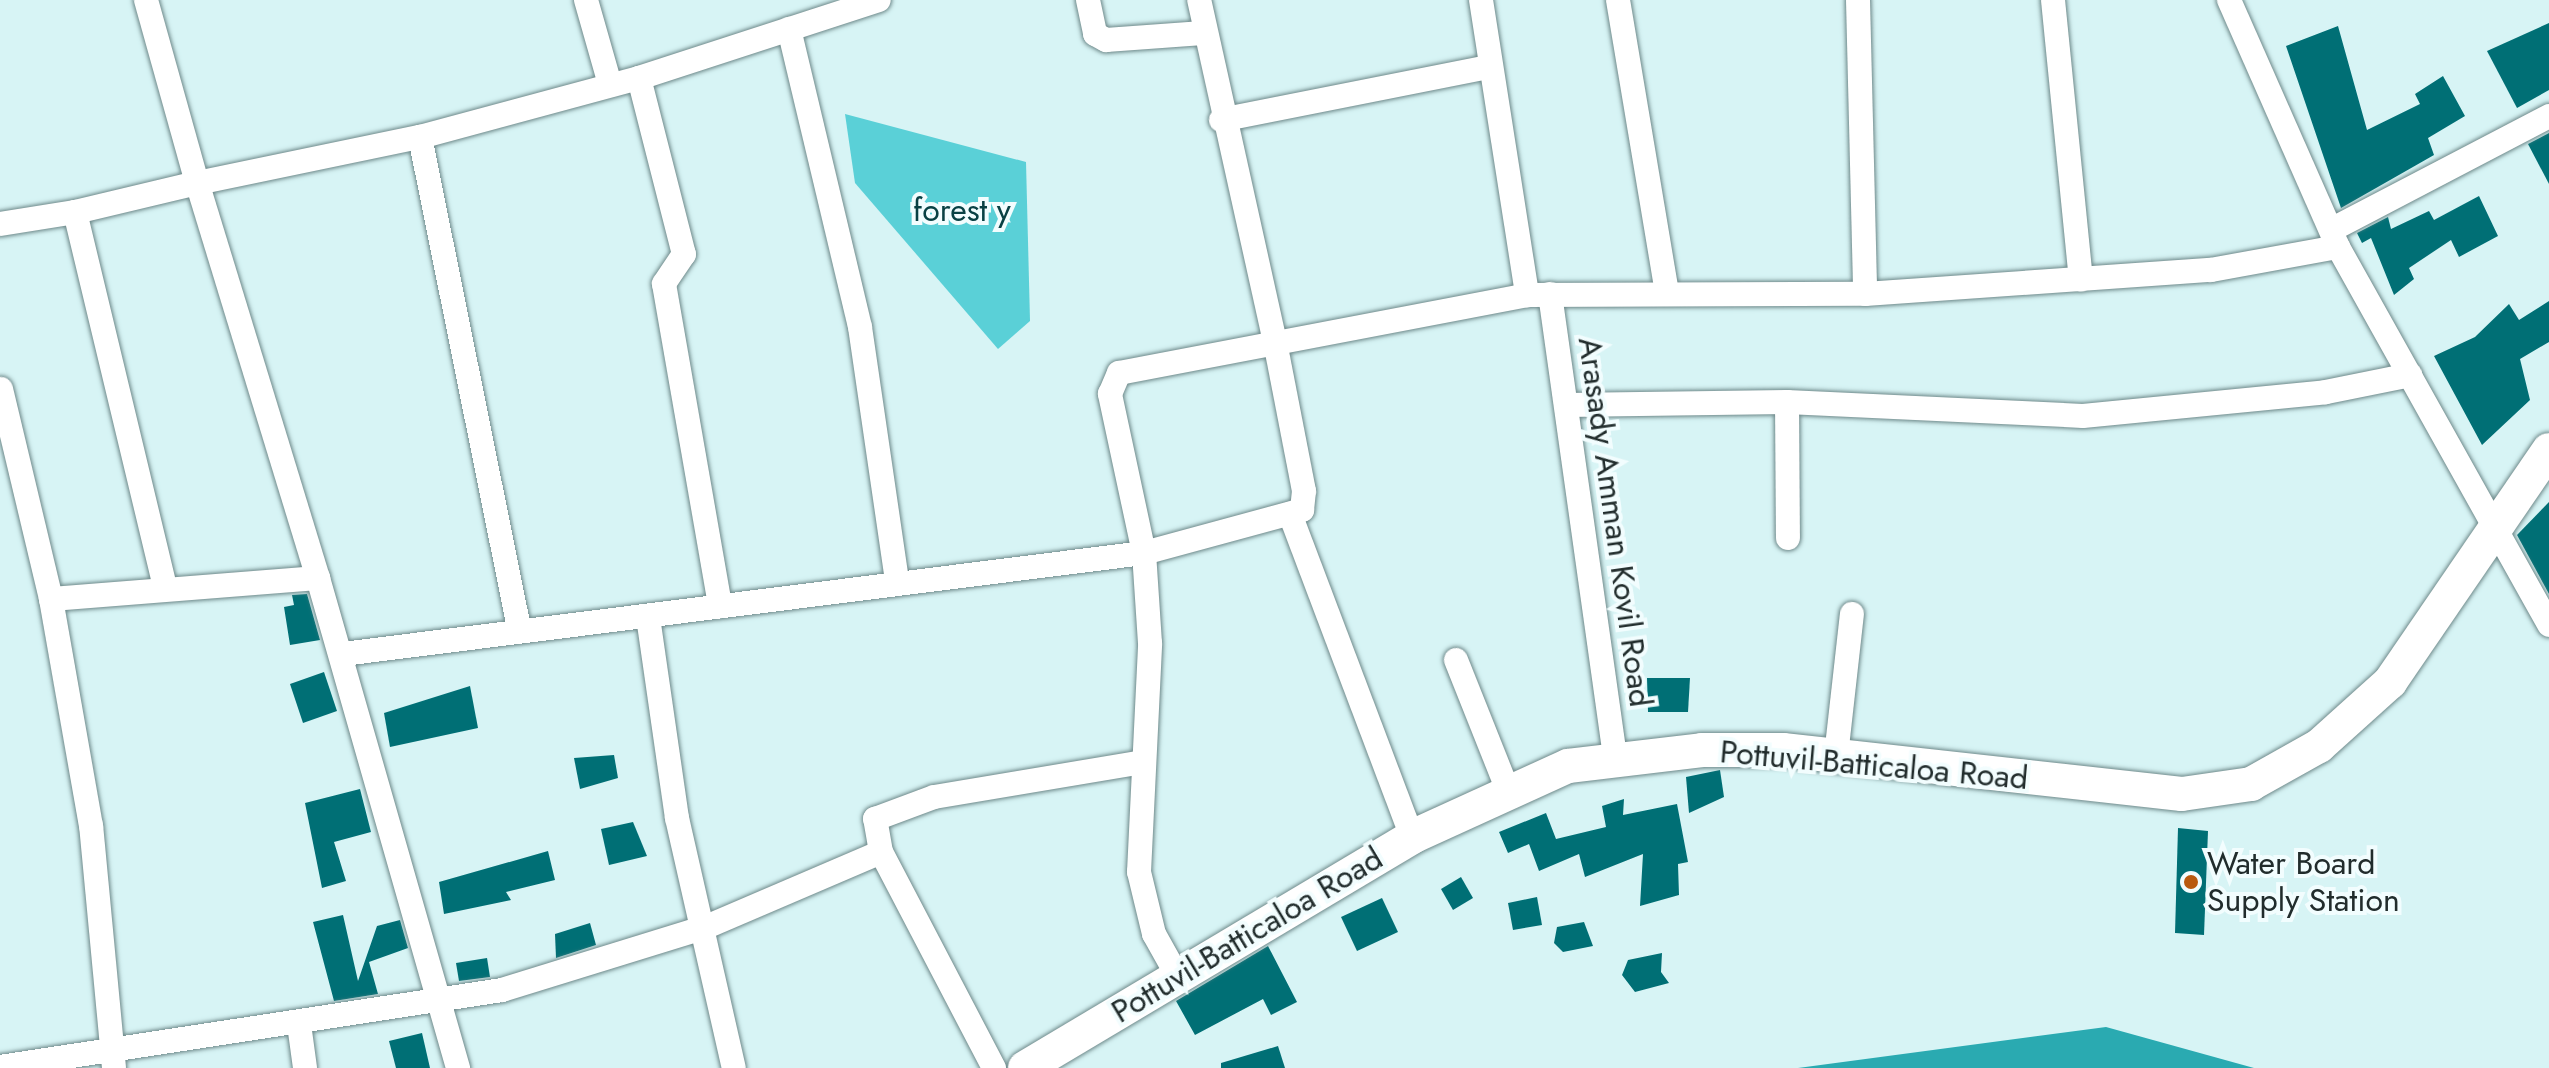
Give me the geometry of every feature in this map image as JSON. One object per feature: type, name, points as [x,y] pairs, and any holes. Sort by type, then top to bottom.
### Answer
[{"type":"highway","name":"Pottuvil-Batticaloa Road","points":[[1025,1068],[1412,837],[1507,788],[1615,758],[1702,750],[1836,756],[2182,794],[2251,784],[2299,760],[2365,708],[2497,528],[2549,450]]},
{"type":"street","points":[[146,0],[197,183],[343,654],[437,1005],[458,1068]]},
{"type":"street","points":[[586,0],[610,84]]},
{"type":"street","points":[[0,224],[75,212],[197,183],[420,137],[639,78],[879,0]]},
{"type":"street","points":[[1088,0],[1095,34],[1106,40],[1203,33]]},
{"type":"street","points":[[343,654],[519,628],[648,617],[897,581],[1144,553],[1302,510],[1304,491],[1275,342],[1221,120],[1199,0]]},
{"type":"street","name":"Arasady Amman Kovil Road","points":[[1481,0],[1488,67],[1566,405],[1615,758]]},
{"type":"street","points":[[1618,0],[1667,293]]},
{"type":"street","points":[[1858,0],[1865,294]]},
{"type":"street","points":[[2053,0],[2081,280]]},
{"type":"street","points":[[2229,0],[2334,239],[2549,625]]},
{"type":"street","points":[[789,29],[860,327],[897,581]]},
{"type":"street","points":[[1221,120],[1488,67]]},
{"type":"street","points":[[639,78],[684,254],[664,284],[720,606]]},
{"type":"street","points":[[1178,977],[1154,934],[1139,872],[1150,643],[1144,553],[1110,394],[1113,378],[1275,342],[1539,294],[1865,294],[2211,270],[2334,239],[2549,116]]},
{"type":"street","points":[[420,137],[519,628]]},
{"type":"street","points":[[75,212],[165,586]]},
{"type":"street","points":[[1566,405],[1787,402],[2083,416],[2326,392],[2410,375]]},
{"type":"street","points":[[1,389],[51,599],[91,826],[113,1061]]},
{"type":"street","points":[[1787,402],[1788,538]]},
{"type":"street","points":[[1290,514],[1412,837]]},
{"type":"street","points":[[51,599],[165,586],[318,578]]},
{"type":"street","points":[[1836,756],[1852,614]]},
{"type":"street","points":[[648,617],[677,818],[706,927],[734,1068]]},
{"type":"street","points":[[1456,660],[1507,788]]},
{"type":"street","points":[[994,1068],[881,852],[875,819],[934,797],[1143,762]]},
{"type":"street","points":[[0,1067],[113,1061],[299,1024],[437,1005],[706,927],[881,852]]},
{"type":"street","points":[[299,1024],[305,1068]]},
{"type":"green space","name":"forest y","points":[[845,114],[1026,162],[1030,321],[998,349],[855,183]]},
{"type":"shaded area","points":[[2106,1027],[2254,1068],[1798,1068]]},
{"type":"building","points":[[2549,23],[2549,90],[2517,108],[2487,51]]},
{"type":"building","points":[[2338,26],[2367,130],[2420,104],[2415,94],[2443,76],[2465,116],[2428,138],[2434,155],[2341,208],[2286,46]]},
{"type":"building","points":[[2549,133],[2549,184],[2528,144]]},
{"type":"building","points":[[2479,196],[2498,236],[2459,257],[2451,240],[2409,268],[2414,279],[2394,295],[2371,238],[2362,243],[2357,233],[2388,217],[2391,229],[2429,211],[2434,220]]},
{"type":"building","points":[[2549,301],[2549,342],[2520,359],[2530,400],[2482,445],[2434,356],[2475,337],[2509,304],[2519,320]]},
{"type":"building","points":[[2549,502],[2549,594],[2517,535]]},
{"type":"building","points":[[307,594],[320,640],[290,645],[284,607],[294,605],[292,595]]},
{"type":"building","points":[[324,672],[337,711],[303,723],[290,684]]},
{"type":"building","points":[[1647,678],[1690,678],[1688,712],[1648,712]]},
{"type":"building","points":[[470,686],[478,728],[390,747],[384,713]]},
{"type":"building","points":[[614,755],[618,778],[580,789],[574,758]]},
{"type":"building","points":[[1720,770],[1724,797],[1689,813],[1686,777]]},
{"type":"building","points":[[360,789],[371,832],[334,842],[346,881],[322,888],[305,803]]},
{"type":"building","points":[[1624,799],[1623,815],[1677,804],[1688,862],[1678,864],[1679,895],[1640,906],[1643,854],[1585,877],[1579,854],[1539,871],[1529,844],[1508,853],[1499,832],[1546,813],[1556,839],[1606,827],[1602,806]]},
{"type":"building","points":[[633,822],[647,856],[609,865],[601,829]]},
{"type":"building","name":"Water Board Supply Station","points":[[2178,828],[2208,831],[2204,935],[2175,933]]},
{"type":"building","points":[[548,851],[555,880],[506,892],[511,900],[444,914],[439,882]]},
{"type":"building","points":[[1461,877],[1473,898],[1453,910],[1441,889]]},
{"type":"building","points":[[1537,897],[1542,925],[1513,930],[1508,903]]},
{"type":"building","points":[[1382,898],[1398,932],[1357,951],[1341,917]]},
{"type":"building","points":[[343,915],[358,981],[377,926],[400,920],[408,948],[369,962],[378,994],[334,1001],[313,922]]},
{"type":"building","points":[[1584,922],[1593,946],[1563,952],[1554,943],[1557,927]]},
{"type":"building","points":[[590,923],[596,945],[556,958],[555,934]]},
{"type":"building","points":[[1268,946],[1297,1002],[1271,1015],[1263,999],[1195,1035],[1176,1001]]},
{"type":"building","points":[[1662,953],[1661,972],[1669,983],[1635,992],[1622,975],[1628,960]]},
{"type":"building","points":[[487,958],[490,977],[459,981],[456,963]]},
{"type":"building","points":[[422,1033],[430,1068],[396,1068],[389,1041]]},
{"type":"building","points":[[1278,1046],[1285,1068],[1221,1068],[1221,1063]]},
{"type":"place","name":"Water Board Supply Station","points":[[2191,882]]}]
